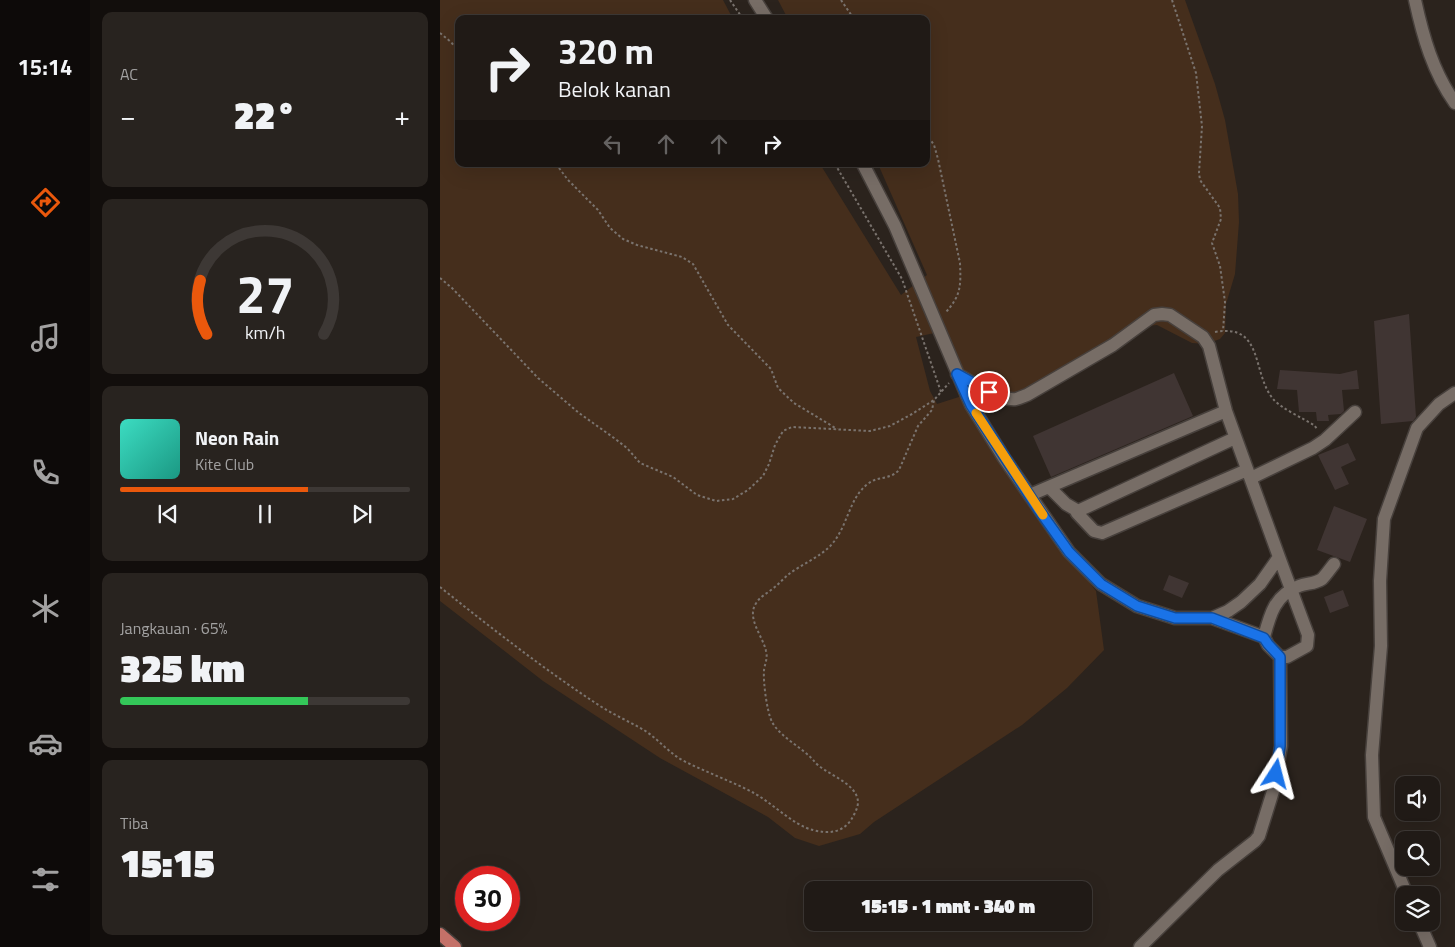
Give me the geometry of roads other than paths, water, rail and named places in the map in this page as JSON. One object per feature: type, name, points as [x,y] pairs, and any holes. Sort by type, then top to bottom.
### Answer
[{"type":"main road","points":[[440,934],[455,947]]},
{"type":"street","points":[[755,0],[764,15]]},
{"type":"street","points":[[1415,0],[1432,64],[1455,103]]},
{"type":"street","points":[[865,167],[895,226],[971,405],[1069,552],[1101,584],[1137,606],[1175,618],[1212,618],[1264,638],[1280,657],[1280,746],[1274,788],[1259,836],[1218,870],[1140,947]]},
{"type":"street","points":[[957,374],[1002,398],[1015,399],[1028,395],[1113,345],[1154,315],[1170,315],[1203,337],[1209,346],[1235,438],[1309,641],[1304,648],[1287,656],[1280,657]]},
{"type":"street","points":[[1403,886],[1374,817],[1372,756],[1381,646],[1380,581],[1384,519],[1417,428],[1439,404],[1455,393]]},
{"type":"street","points":[[1030,495],[1226,411]]},
{"type":"street","points":[[1078,511],[1077,515],[1094,531],[1102,533],[1313,448],[1356,412]]},
{"type":"street","points":[[1078,511],[1235,438]]},
{"type":"street","points":[[1049,487],[1066,504],[1078,511]]},
{"type":"street","points":[[1212,618],[1228,611],[1241,602],[1260,584],[1279,557]]},
{"type":"street","points":[[1264,638],[1269,618],[1281,596],[1321,579],[1334,564]]},
{"type":"street","points":[[1423,931],[1430,947]]}]
